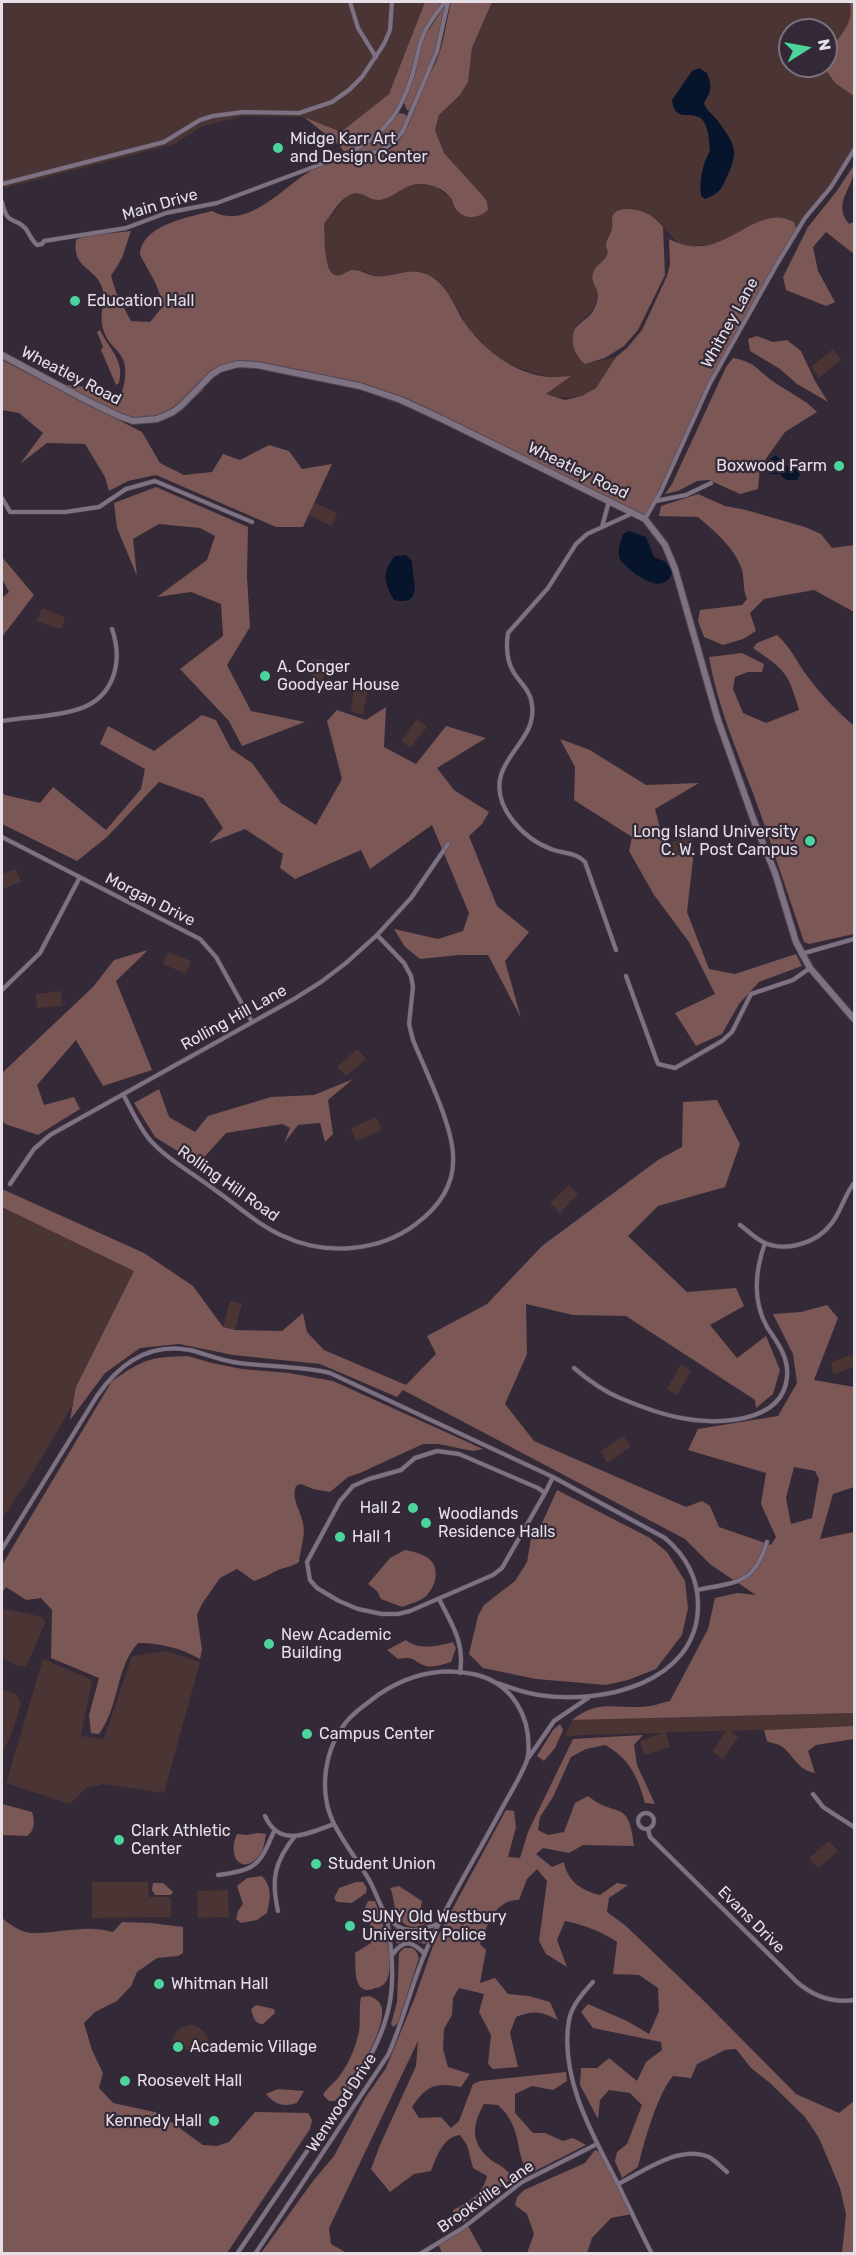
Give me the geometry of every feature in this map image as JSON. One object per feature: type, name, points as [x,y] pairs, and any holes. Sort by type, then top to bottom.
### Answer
[{"type":"main road","name":"Wheatley Road","points":[[2,355],[102,408],[133,421],[157,419],[173,412],[183,405],[211,375],[220,369],[238,364],[257,365],[360,386],[412,405],[645,519],[665,545],[675,568],[718,720],[775,873],[801,954],[810,968],[855,1018]]},
{"type":"street","points":[[350,2],[358,28],[376,57]]},
{"type":"street","points":[[2,184],[165,142],[200,120],[213,116],[243,112],[299,113],[314,110],[332,102],[350,90],[362,77],[384,44],[390,30],[392,2]]},
{"type":"street","name":"Main Drive","points":[[2,202],[6,217],[23,226],[37,245],[63,236],[126,228],[166,213],[217,203],[343,156],[363,146],[390,122],[400,108],[409,88],[425,31],[447,2]]},
{"type":"street","name":"Main Drive","points":[[343,156],[363,155],[384,150],[396,141],[403,131],[437,51],[447,2]]},
{"type":"street","name":"Whitney Lane","points":[[645,519],[710,383],[777,264],[805,218],[837,179],[855,150]]},
{"type":"street","points":[[2,498],[10,512],[65,512],[99,507],[126,489],[155,481],[252,522]]},
{"type":"street","points":[[655,501],[686,495],[711,483]]},
{"type":"street","points":[[602,527],[610,501]]},
{"type":"street","points":[[616,950],[585,862],[580,857],[553,850],[528,836],[506,811],[500,789],[502,773],[527,734],[532,717],[530,696],[509,663],[506,642],[508,633],[548,588],[576,544],[587,534],[633,513]]},
{"type":"street","points":[[2,721],[70,712],[93,702],[106,689],[117,667],[117,644],[112,630]]},
{"type":"street","name":"Morgan Drive","points":[[2,837],[200,939],[216,957],[252,1022]]},
{"type":"street","name":"Rolling Hill Lane","points":[[10,1184],[34,1149],[50,1134],[252,1022],[321,982],[346,963],[377,935],[411,898],[448,844]]},
{"type":"street","points":[[2,990],[40,953],[80,877]]},
{"type":"street","name":"Rolling Hill Road","points":[[123,1094],[152,1142],[168,1156],[281,1236],[318,1247],[349,1248],[373,1244],[411,1228],[426,1217],[440,1201],[449,1184],[453,1156],[448,1130],[409,1024],[413,987],[411,976],[404,963],[377,935]]},
{"type":"street","points":[[801,954],[855,939]]},
{"type":"street","points":[[626,976],[658,1064],[675,1068],[722,1041],[732,1032],[751,994],[793,980],[810,968]]},
{"type":"street","points":[[740,1225],[765,1243],[794,1246],[817,1237],[832,1224],[846,1195],[855,1184]]},
{"type":"street","points":[[574,1368],[603,1390],[618,1398],[678,1418],[729,1420],[748,1417],[766,1410],[781,1395],[788,1375],[783,1353],[764,1320],[757,1296],[757,1269],[765,1243]]},
{"type":"street","points":[[2,1549],[110,1377],[134,1359],[164,1349],[192,1351],[238,1363],[307,1368],[354,1382],[553,1477],[665,1538],[675,1546],[688,1564],[697,1590],[698,1607],[694,1629],[686,1648],[670,1667],[645,1682],[589,1698],[538,1695],[473,1674],[431,1673],[399,1683],[364,1706],[347,1721],[332,1749],[326,1773],[326,1798],[334,1824],[371,1883],[387,1918],[393,1954],[391,1999],[384,2028],[373,2053],[237,2253]]},
{"type":"street","points":[[545,1493],[459,1454],[445,1451],[424,1454],[410,1461],[401,1470],[361,1482],[345,1494],[307,1562],[310,1580],[317,1588],[339,1601],[358,1609],[382,1614],[404,1612],[440,1599],[502,1568],[545,1493],[553,1477]]},
{"type":"street","points":[[697,1590],[741,1581],[750,1575],[758,1566],[767,1542]]},
{"type":"street","points":[[440,1599],[460,1643],[462,1659],[460,1673]]},
{"type":"street","points":[[494,1682],[512,1697],[527,1721],[528,1758]]},
{"type":"street","name":"Wenwood Drive","points":[[255,2253],[388,2055],[438,1924],[528,1758],[554,1721],[589,1698]]},
{"type":"street","points":[[813,1794],[823,1807],[855,1827]]},
{"type":"street","name":"Evans Drive","points":[[642,1814],[649,1814],[653,1817],[653,1824],[648,1829],[639,1826],[638,1821],[642,1814]]},
{"type":"street","points":[[265,1816],[274,1831],[281,1835],[295,1836],[334,1824]]},
{"type":"street","name":"Evans Drive","points":[[648,1829],[650,1836],[797,1982],[816,1995],[828,1999],[855,2000]]},
{"type":"street","points":[[218,1875],[250,1868],[259,1862],[274,1831]]},
{"type":"street","points":[[278,1911],[273,1880],[295,1836]]},
{"type":"street","points":[[387,1918],[406,1930],[422,1929],[438,1924]]},
{"type":"street","points":[[393,1954],[401,1945],[408,1942],[415,1943],[425,1954]]},
{"type":"street","points":[[593,1982],[580,1996],[571,2012],[568,2033],[573,2082],[581,2108],[597,2144],[652,2253]]},
{"type":"street","name":"Brookville Lane","points":[[420,2253],[462,2228],[522,2182],[597,2144]]},
{"type":"street","points":[[618,2184],[669,2158],[683,2154],[706,2156],[727,2172]]},
{"type":"shaded area","points":[[2,2],[425,2],[389,94],[341,132],[304,117],[243,116],[203,126],[174,144],[5,188],[2,177]]},
{"type":"shaded area","points":[[425,2],[442,2],[419,41],[409,80],[398,108],[390,121],[363,144],[344,152],[339,145],[304,117],[341,132],[389,94]]},
{"type":"shaded area","points":[[447,2],[433,57],[411,110],[407,110],[404,103],[423,39]]},
{"type":"shaded area","points":[[451,2],[492,2],[472,48],[468,82],[460,95],[439,115],[435,130],[444,153],[483,196],[488,210],[476,217],[467,217],[459,213],[451,198],[444,192],[425,184],[415,184],[379,200],[361,194],[350,195],[340,203],[324,224],[328,266],[335,275],[342,275],[352,270],[374,276],[417,272],[432,277],[446,290],[468,328],[498,357],[535,375],[571,376],[546,394],[565,400],[582,396],[596,388],[616,357],[642,330],[667,276],[670,264],[669,239],[689,246],[706,245],[722,241],[765,219],[779,218],[794,222],[797,230],[695,413],[645,519],[380,393],[257,365],[228,366],[210,379],[202,391],[187,404],[163,417],[133,421],[57,384],[96,388],[113,397],[122,392],[125,377],[123,359],[109,341],[102,324],[102,287],[77,257],[76,240],[84,236],[131,231],[122,258],[111,276],[117,295],[131,321],[150,322],[164,305],[155,282],[140,255],[142,245],[148,236],[168,224],[212,211],[226,216],[253,211],[316,168],[346,159],[378,155],[392,148],[406,130],[438,57]]},
{"type":"shaded area","points":[[492,2],[850,2],[851,18],[838,43],[838,18],[778,18],[778,78],[831,78],[854,96],[854,150],[843,171],[797,230],[794,222],[772,217],[757,222],[721,243],[687,247],[680,245],[657,220],[612,222],[606,244],[608,251],[606,258],[596,267],[598,294],[595,306],[576,325],[585,364],[616,357],[603,379],[589,393],[568,398],[545,394],[549,377],[508,363],[489,351],[474,336],[453,300],[441,284],[433,278],[424,273],[411,271],[386,276],[374,276],[362,271],[335,275],[326,258],[324,224],[347,196],[358,193],[393,195],[408,186],[420,184],[436,187],[450,197],[456,209],[483,196],[444,153],[435,130],[439,115],[460,95],[468,82],[472,48]]},
{"type":"shaded area","points":[[850,2],[854,2],[854,96],[831,78],[838,78],[838,40],[849,22]]},
{"type":"shaded area","points":[[399,113],[405,114],[408,120],[390,143],[378,150],[349,155],[366,145]]},
{"type":"shaded area","points":[[854,165],[842,209],[849,224],[854,222],[854,254],[826,232],[813,247],[818,271],[835,302],[826,306],[786,290],[783,277],[808,227]]},
{"type":"shaded area","points":[[625,209],[646,213],[663,227],[665,275],[638,330],[624,346],[605,358],[585,364],[575,351],[574,331],[597,304],[598,293],[592,277],[593,273],[607,255],[606,244],[612,228],[613,215]]},
{"type":"shaded area","points":[[100,330],[118,361],[120,375],[119,383],[116,385],[101,350],[103,347],[97,332]]},
{"type":"shaded area","points":[[757,336],[773,342],[787,340],[801,351],[828,402],[797,384],[780,369],[750,351],[748,339]]},
{"type":"shaded area","points":[[833,349],[841,360],[819,378],[811,367]]},
{"type":"shaded area","points":[[733,358],[752,364],[817,412],[785,432],[760,467],[758,489],[740,494],[709,480],[697,481],[678,491],[665,494],[672,484],[726,367]]},
{"type":"shaded area","points":[[2,360],[142,432],[160,463],[184,475],[212,472],[223,454],[240,460],[269,445],[289,451],[302,469],[332,464],[303,527],[276,527],[156,475],[128,481],[109,491],[105,477],[85,444],[47,443],[20,464],[43,433],[19,413],[2,410]]},
{"type":"shaded area","points":[[156,487],[248,527],[247,577],[250,627],[227,665],[251,711],[305,722],[242,746],[229,721],[180,669],[223,636],[221,604],[191,592],[157,597],[207,560],[215,536],[200,528],[159,524],[133,539],[137,576],[117,528],[114,503]]},
{"type":"shaded area","points":[[698,494],[725,506],[805,527],[821,534],[832,548],[854,545],[854,612],[814,590],[764,599],[750,613],[756,631],[743,639],[723,645],[704,637],[698,621],[700,610],[742,605],[747,599],[738,559],[717,533],[698,517],[659,516],[661,506]]},
{"type":"shaded area","points":[[313,502],[337,513],[332,526],[308,515]]},
{"type":"shaded area","points":[[2,557],[34,595],[2,637],[2,598],[9,592],[2,579]]},
{"type":"shaded area","points":[[42,608],[65,617],[62,628],[37,621]]},
{"type":"shaded area","points":[[777,635],[818,690],[854,726],[854,934],[809,944],[804,942],[760,811],[728,726],[709,657],[742,653],[764,664],[762,672],[748,672],[735,677],[733,689],[743,713],[766,723],[799,710],[784,673],[753,648],[757,643]]},
{"type":"shaded area","points":[[313,659],[326,660],[323,687],[310,686]]},
{"type":"shaded area","points":[[356,685],[368,689],[363,714],[351,710]]},
{"type":"shaded area","points":[[386,707],[384,747],[416,764],[446,726],[486,738],[437,768],[454,790],[489,812],[482,824],[469,836],[497,906],[529,932],[505,961],[521,1018],[488,955],[420,959],[405,947],[394,929],[438,939],[463,931],[469,913],[432,825],[370,869],[361,850],[295,879],[280,868],[283,854],[245,829],[209,843],[223,828],[203,798],[159,782],[107,837],[77,861],[2,824],[2,792],[5,795],[40,803],[53,787],[106,830],[141,789],[145,769],[100,744],[108,726],[154,751],[202,715],[216,720],[231,749],[252,763],[281,803],[316,825],[342,779],[327,721],[337,710],[366,720]]},
{"type":"shaded area","points":[[417,719],[427,727],[410,748],[401,740]]},
{"type":"shaded area","points":[[560,739],[590,750],[646,785],[699,783],[655,809],[668,858],[694,851],[687,912],[709,969],[735,974],[796,954],[802,966],[759,982],[739,1004],[722,1034],[696,1046],[675,1013],[715,994],[689,942],[654,895],[629,851],[632,837],[574,800],[575,767]]},
{"type":"shaded area","points":[[691,837],[694,851],[668,858],[664,844]]},
{"type":"shaded area","points":[[16,869],[21,882],[2,889],[2,874]]},
{"type":"shaded area","points":[[148,950],[116,981],[152,1070],[103,1086],[76,1040],[37,1085],[44,1105],[74,1097],[80,1109],[38,1135],[5,1124],[2,1120],[2,1073],[93,987],[114,960]]},
{"type":"shaded area","points":[[168,952],[191,961],[186,974],[163,964]]},
{"type":"shaded area","points":[[61,991],[62,1006],[37,1008],[36,994]]},
{"type":"shaded area","points":[[357,1049],[366,1059],[346,1076],[337,1067]]},
{"type":"shaded area","points":[[353,1079],[328,1100],[333,1134],[325,1142],[320,1123],[298,1125],[284,1143],[290,1128],[282,1124],[226,1133],[198,1164],[155,1137],[134,1103],[159,1089],[169,1117],[195,1132],[208,1116],[271,1097],[314,1095]]},
{"type":"shaded area","points":[[717,1100],[740,1144],[725,1187],[658,1206],[628,1236],[687,1292],[736,1288],[744,1306],[710,1325],[737,1358],[766,1336],[780,1370],[773,1394],[756,1408],[755,1400],[626,1316],[573,1315],[526,1304],[527,1354],[505,1404],[534,1441],[686,1507],[702,1501],[710,1506],[719,1527],[771,1545],[776,1537],[761,1504],[766,1473],[688,1450],[698,1429],[778,1416],[797,1383],[793,1354],[773,1314],[801,1312],[827,1305],[838,1318],[814,1380],[854,1387],[854,1487],[833,1494],[820,1539],[854,1532],[854,1713],[572,1720],[597,1707],[645,1707],[670,1701],[708,1629],[715,1598],[737,1593],[756,1595],[711,1565],[685,1539],[403,1390],[397,1397],[320,1364],[233,1355],[179,1344],[140,1348],[105,1373],[70,1420],[76,1387],[134,1271],[2,1207],[2,1189],[144,1253],[193,1286],[223,1327],[235,1330],[282,1331],[303,1313],[307,1332],[324,1350],[406,1385],[436,1354],[427,1336],[487,1304],[542,1246],[658,1160],[682,1147],[683,1102]],"holes":[[[794,1467],[815,1471],[819,1479],[812,1518],[791,1524],[786,1498]]]},
{"type":"shaded area","points":[[376,1117],[382,1130],[356,1141],[351,1128]]},
{"type":"shaded area","points":[[569,1185],[578,1194],[560,1213],[550,1203]]},
{"type":"shaded area","points":[[2,1192],[149,1259],[43,1457],[2,1519]]},
{"type":"shaded area","points":[[230,1301],[242,1304],[235,1330],[223,1327]]},
{"type":"shaded area","points":[[851,1355],[854,1357],[854,1367],[833,1373],[831,1362]]},
{"type":"shaded area","points":[[188,1356],[242,1369],[289,1373],[333,1381],[483,1449],[473,1451],[438,1444],[423,1444],[348,1477],[330,1492],[301,1484],[296,1486],[295,1500],[304,1528],[299,1562],[254,1581],[237,1569],[220,1578],[197,1615],[202,1650],[200,1659],[170,1647],[138,1643],[125,1664],[106,1723],[99,1734],[91,1733],[89,1715],[99,1678],[51,1658],[52,1610],[41,1598],[26,1600],[6,1587],[2,1593],[2,1565],[112,1381],[147,1361],[164,1357]]},
{"type":"shaded area","points":[[681,1364],[691,1371],[677,1395],[667,1389]]},
{"type":"shaded area","points":[[622,1437],[630,1445],[629,1448],[606,1462],[601,1451]]},
{"type":"shaded area","points":[[557,1490],[650,1538],[667,1552],[685,1581],[688,1608],[682,1635],[656,1669],[628,1680],[606,1685],[536,1679],[483,1668],[469,1654],[478,1616],[484,1605],[515,1581],[527,1562],[531,1539],[538,1532]]},
{"type":"shaded area","points":[[405,1550],[427,1557],[434,1566],[436,1576],[431,1590],[425,1597],[402,1607],[381,1599],[377,1591],[368,1584],[390,1558]]},
{"type":"shaded area","points":[[2,1608],[42,1617],[45,1623],[26,1667],[15,1665],[2,1657]]},
{"type":"shaded area","points":[[406,1640],[423,1647],[453,1642],[456,1648],[451,1662],[426,1666],[411,1659],[398,1659],[387,1650]]},
{"type":"shaded area","points":[[166,1651],[200,1662],[164,1793],[103,1784],[86,1788],[70,1804],[6,1783],[43,1659],[92,1680],[81,1736],[104,1739],[132,1656]]},
{"type":"shaded area","points":[[2,1690],[16,1694],[21,1703],[2,1755]]},
{"type":"shaded area","points":[[854,1713],[854,1726],[730,1731],[738,1737],[723,1759],[712,1752],[726,1731],[666,1732],[670,1747],[644,1755],[640,1741],[662,1733],[565,1737],[572,1720]]},
{"type":"shaded area","points":[[560,1724],[563,1730],[555,1748],[544,1761],[537,1756],[553,1730]]},
{"type":"shaded area","points":[[854,1726],[854,1739],[816,1745],[808,1751],[815,1773],[800,1766],[781,1746],[767,1741],[764,1730]]},
{"type":"shaded area","points":[[643,1735],[634,1745],[637,1765],[655,1804],[645,1803],[631,1769],[613,1750],[605,1745],[586,1749],[571,1757],[553,1797],[540,1817],[538,1830],[548,1835],[564,1832],[575,1803],[588,1796],[625,1815],[632,1831],[634,1846],[583,1845],[569,1853],[543,1848],[536,1854],[552,1867],[564,1862],[572,1880],[581,1888],[593,1893],[600,1895],[617,1883],[628,1885],[609,1898],[607,1912],[626,1926],[702,1999],[796,2094],[839,2113],[854,2101],[854,2253],[842,2253],[846,2214],[840,2188],[819,2138],[805,2117],[751,2068],[736,2049],[725,2050],[697,2064],[691,2078],[673,2076],[656,2107],[638,2167],[622,2178],[615,2161],[617,2152],[627,2144],[642,2105],[630,2093],[609,2090],[600,2100],[598,2119],[580,2085],[581,2068],[597,2068],[609,2058],[637,2081],[646,2062],[662,2050],[661,2042],[593,2028],[581,2012],[588,2004],[627,2021],[649,2034],[659,2011],[658,1988],[639,1975],[613,1974],[617,1942],[579,1924],[565,1921],[557,1940],[567,1967],[546,1954],[539,1941],[547,1881],[537,1869],[527,1879],[519,1900],[504,1904],[489,1922],[480,1944],[486,1950],[480,1983],[495,1978],[508,1994],[529,1996],[550,2002],[558,2020],[537,2012],[516,2017],[510,2033],[518,2067],[493,2069],[488,2064],[491,2035],[479,2012],[484,1994],[459,1988],[453,1998],[452,2015],[444,2029],[443,2049],[448,2067],[470,2074],[461,2087],[438,2085],[432,2087],[422,2094],[412,2107],[419,2118],[441,2117],[451,2128],[459,2121],[473,2084],[480,2081],[566,2072],[567,2081],[553,2090],[532,2086],[515,2094],[515,2113],[533,2133],[545,2133],[563,2141],[573,2138],[586,2145],[529,2174],[521,2156],[512,2123],[498,2105],[484,2104],[475,2126],[476,2140],[484,2154],[505,2169],[512,2178],[486,2198],[464,2222],[454,2219],[453,2210],[479,2193],[487,2176],[473,2168],[467,2145],[460,2135],[445,2143],[431,2171],[414,2174],[390,2192],[371,2169],[416,2066],[418,2041],[329,2228],[331,2244],[347,2253],[261,2253],[334,2156],[365,2098],[386,2068],[434,1943],[506,1810],[514,1811],[516,1827],[508,1857],[520,1858],[528,1832],[573,1739]]},
{"type":"shaded area","points":[[2,1804],[32,1812],[34,1826],[27,1836],[2,1835]]},
{"type":"shaded area","points":[[237,1834],[266,1834],[261,1853],[249,1864],[238,1862],[234,1851]]},
{"type":"shaded area","points":[[829,1841],[838,1851],[818,1868],[809,1858]]},
{"type":"shaded area","points":[[262,1876],[269,1889],[267,1913],[257,1920],[241,1923],[236,1919],[243,1904],[237,1886],[247,1878]]},
{"type":"shaded area","points":[[92,1882],[148,1882],[149,1897],[171,1897],[171,1917],[92,1918]]},
{"type":"shaded area","points":[[363,1882],[367,1888],[366,1893],[352,1903],[337,1902],[334,1898],[339,1888]]},
{"type":"shaded area","points":[[153,1883],[163,1883],[173,1892],[171,1895],[155,1895],[152,1890]]},
{"type":"shaded area","points":[[399,1886],[422,1901],[420,1912],[423,1917],[433,1919],[417,1927],[402,1922],[396,1911],[390,1888]]},
{"type":"shaded area","points":[[228,1890],[229,1917],[198,1918],[197,1891]]},
{"type":"shaded area","points":[[368,1901],[375,1901],[378,1909],[387,1940],[390,1962],[385,1983],[368,1990],[359,1985],[355,1953],[371,1943],[370,1920],[365,1908]]},
{"type":"shaded area","points":[[2,1918],[27,1933],[82,1929],[113,1932],[122,1922],[183,1927],[183,1953],[178,1956],[157,1958],[137,1972],[131,1986],[117,2001],[95,2012],[84,2023],[92,2050],[103,2073],[99,2088],[113,2103],[159,2113],[203,2145],[217,2146],[229,2142],[255,2112],[308,2113],[312,2120],[310,2129],[227,2253],[2,2253]]},
{"type":"shaded area","points":[[395,1928],[413,1933],[432,1929],[425,1944],[407,1939],[397,1944]]},
{"type":"shaded area","points":[[404,1948],[412,1948],[419,1958],[398,2023],[393,2027],[391,2024],[397,2002],[399,1953]]},
{"type":"shaded area","points":[[370,1996],[378,2001],[382,2009],[382,2019],[373,2045],[350,2083],[335,2101],[329,2101],[323,2095],[344,2070],[356,2044],[361,1997]]},
{"type":"shaded area","points":[[256,2005],[274,2009],[275,2013],[260,2024],[254,2019],[251,2009]]},
{"type":"shaded area","points":[[192,2025],[204,2031],[208,2039],[207,2052],[179,2049],[177,2056],[172,2040],[181,2028]]},
{"type":"shaded area","points":[[278,2089],[304,2091],[297,2103],[284,2105],[276,2103],[266,2094]]},
{"type":"shaded area","points":[[595,2150],[602,2153],[632,2214],[611,2218],[592,2238],[587,2253],[527,2253],[534,2234],[527,2214],[515,2205],[517,2197],[524,2190],[585,2163]]},
{"type":"shaded area","points":[[467,2224],[483,2253],[442,2253],[438,2244]]},
{"type":"water","points":[[699,68],[707,73],[710,85],[705,106],[727,134],[734,151],[732,164],[723,186],[718,192],[705,199],[701,196],[700,185],[703,167],[710,151],[707,129],[700,118],[677,112],[672,100],[692,71]]},
{"type":"water","points":[[776,455],[787,466],[798,470],[800,474],[797,480],[786,480],[780,474],[770,474],[765,471],[769,460]]},
{"type":"water","points":[[629,531],[646,537],[654,557],[667,564],[672,573],[668,580],[662,583],[647,581],[621,561],[620,544],[623,534]]},
{"type":"water","points":[[406,555],[412,561],[415,590],[410,599],[394,600],[386,583],[386,573],[395,556]]},
{"type":"place","name":"Midge Karr Art and Design Center","points":[[278,148]]},
{"type":"place","name":"Education Hall","points":[[75,301]]},
{"type":"place","name":"Boxwood Farm","points":[[839,466]]},
{"type":"place","name":"A. Conger Goodyear House","points":[[265,676]]},
{"type":"place","name":"Long Island University C. W. Post Campus","points":[[810,841]]},
{"type":"place","name":"Hall 2","points":[[413,1508]]},
{"type":"place","name":"Woodlands Residence Halls","points":[[426,1523]]},
{"type":"place","name":"Hall 1","points":[[340,1537]]},
{"type":"place","name":"New Academic Building","points":[[269,1644]]},
{"type":"place","name":"Campus Center","points":[[307,1734]]},
{"type":"place","name":"Clark Athletic Center","points":[[119,1840]]},
{"type":"place","name":"Student Union","points":[[316,1864]]},
{"type":"place","name":"SUNY Old Westbury University Police","points":[[350,1926]]},
{"type":"place","name":"Whitman Hall","points":[[159,1984]]},
{"type":"place","name":"Academic Village","points":[[178,2047]]},
{"type":"place","name":"Roosevelt Hall","points":[[125,2081]]},
{"type":"place","name":"Kennedy Hall","points":[[214,2121]]}]
